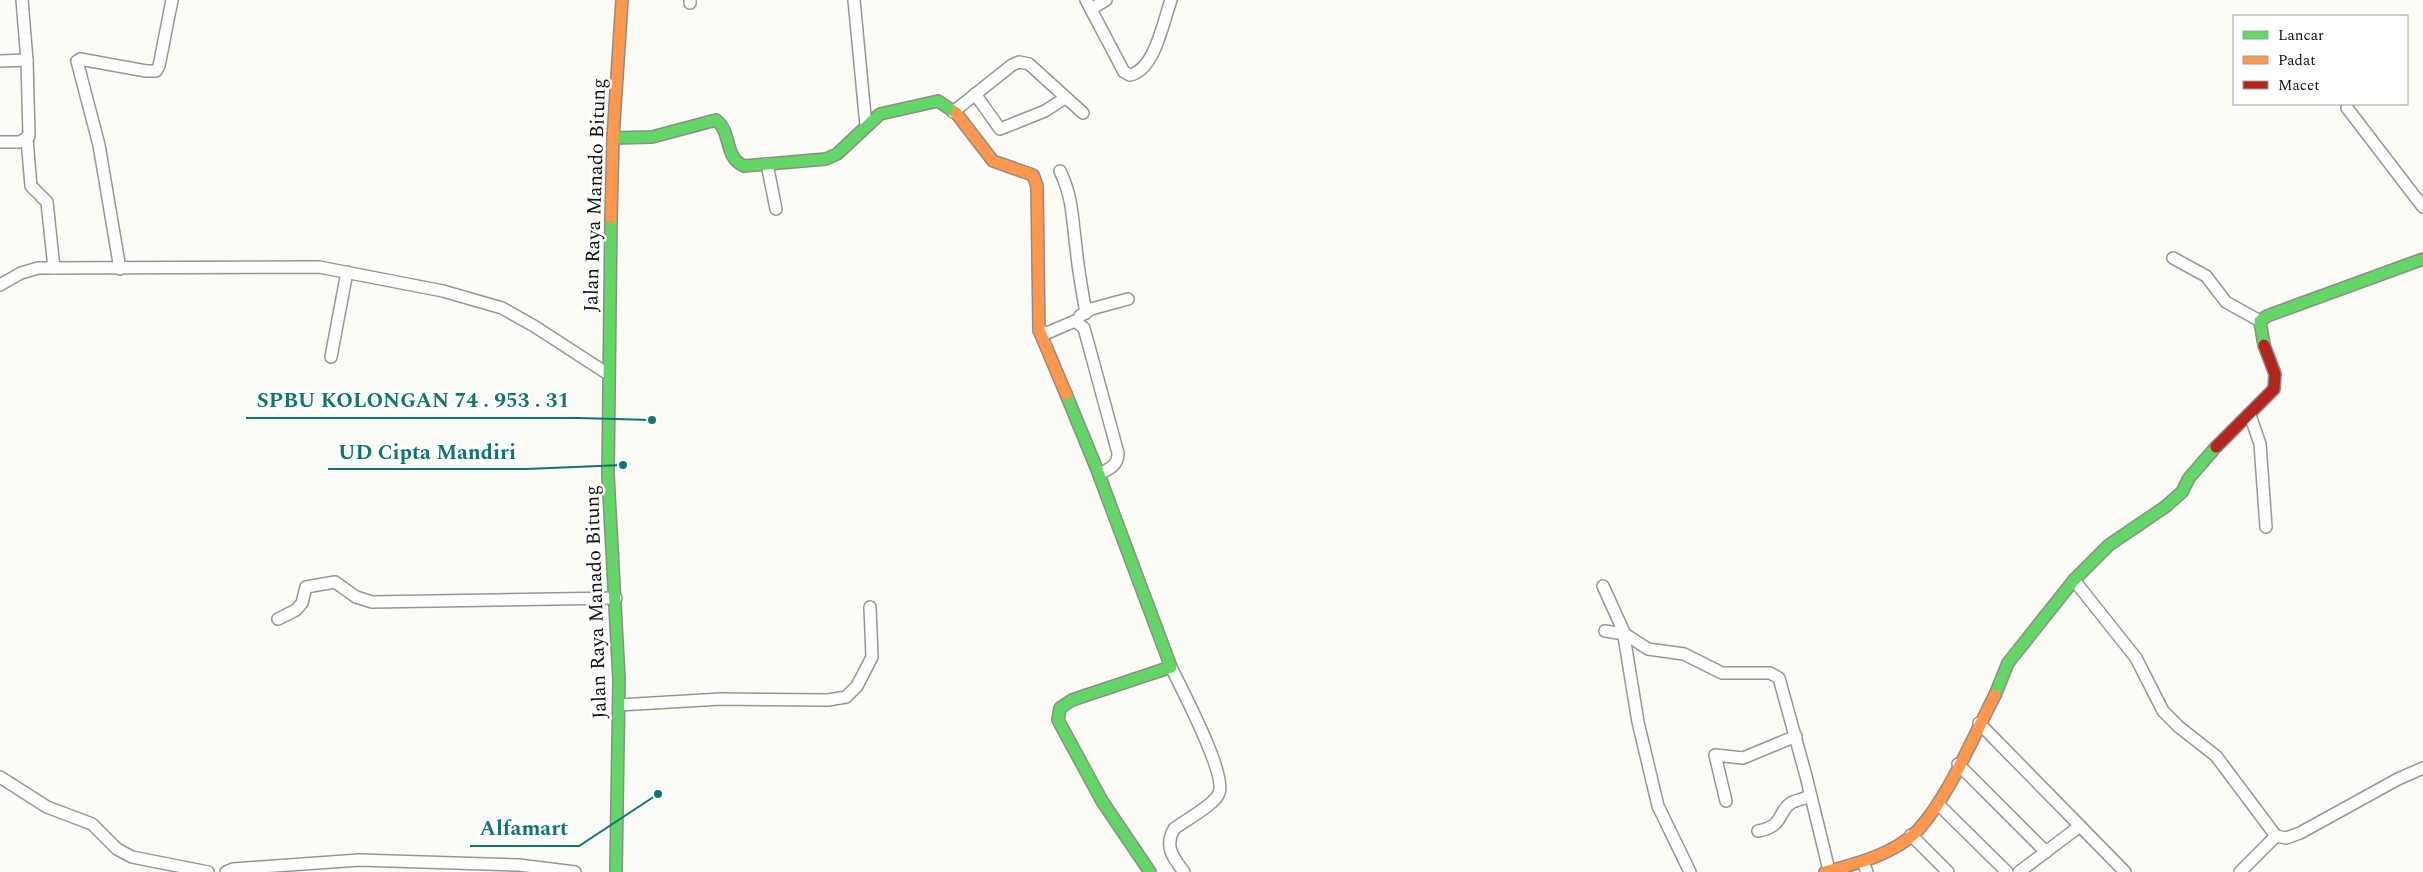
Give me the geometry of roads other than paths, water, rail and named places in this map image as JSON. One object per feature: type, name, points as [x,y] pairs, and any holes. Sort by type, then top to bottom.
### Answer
[{"type":"main road","name":"Jalan Raya Manado Bitung","points":[[616,872],[619,705],[616,598],[608,475],[608,273],[613,138],[622,0]]},
{"type":"main road","points":[[613,138],[652,136],[716,120],[724,126],[736,163],[744,166],[826,160],[837,154],[880,114],[931,101],[941,102],[953,112],[995,162],[1029,172],[1035,178],[1039,330],[1099,474],[1171,667],[1078,697],[1063,705],[1057,716],[1059,725],[1102,801],[1150,872]]},
{"type":"main road","points":[[1827,871],[1864,869],[1912,835],[1938,804],[1997,691],[2008,663],[2074,580],[2109,545],[2165,507],[2182,492],[2188,478],[2208,454],[2274,388],[2275,374],[2265,348],[2260,321],[2267,316],[2423,259]]},
{"type":"street","points":[[22,0],[27,60],[29,108],[29,136],[27,139],[31,186],[47,202],[54,268]]},
{"type":"street","points":[[120,269],[99,145],[77,61],[80,59],[146,71],[156,71],[159,66],[172,0]]},
{"type":"street","points":[[854,0],[866,126]]},
{"type":"street","points":[[1106,0],[1089,4],[1124,72],[1130,75],[1139,73],[1149,63],[1170,0]]},
{"type":"street","points":[[0,61],[27,60]]},
{"type":"street","points":[[953,112],[1018,62],[1029,64],[1083,113]]},
{"type":"street","points":[[975,94],[1000,129],[1046,111],[1066,98]]},
{"type":"street","points":[[2348,108],[2423,207]]},
{"type":"street","points":[[0,142],[20,142],[27,139]]},
{"type":"street","points":[[767,164],[776,209]]},
{"type":"street","points":[[1060,171],[1069,189],[1073,207],[1076,246],[1086,313]]},
{"type":"street","points":[[2173,258],[2206,276],[2226,302],[2260,321]]},
{"type":"street","points":[[0,284],[30,270],[54,268],[319,267],[442,291],[502,308],[534,326],[608,374]]},
{"type":"street","points":[[330,357],[347,272]]},
{"type":"street","points":[[1039,330],[1048,333],[1073,321],[1091,309],[1128,299]]},
{"type":"street","points":[[1073,321],[1078,321],[1084,328],[1118,453],[1118,459],[1112,468],[1099,474]]},
{"type":"street","points":[[2250,414],[2260,444],[2266,528]]},
{"type":"street","points":[[2074,580],[2136,658],[2163,711],[2179,727],[2219,760],[2276,836],[2286,838],[2300,832],[2398,779],[2423,768]]},
{"type":"street","points":[[278,619],[296,610],[302,604],[306,587],[335,582],[356,597],[372,602],[616,598]]},
{"type":"street","points":[[1603,586],[1624,634],[1638,722],[1655,795],[1662,818],[1690,872]]},
{"type":"street","points":[[619,705],[722,699],[828,700],[846,697],[857,686],[872,657],[870,607]]},
{"type":"street","points":[[1605,631],[1624,634],[1645,647],[1684,654],[1722,673],[1770,673],[1776,676],[1781,683],[1796,736],[1827,871]]},
{"type":"street","points":[[1171,667],[1209,748],[1220,783],[1217,797],[1174,828],[1170,835],[1168,840],[1170,852],[1184,872]]},
{"type":"street","points":[[1980,723],[2125,872]]},
{"type":"street","points":[[1726,801],[1715,755],[1743,758],[1796,736]]},
{"type":"street","points":[[1958,764],[2046,852]]},
{"type":"street","points":[[0,777],[47,806],[92,824],[117,849],[132,857],[208,872]]},
{"type":"street","points":[[1758,831],[1767,829],[1775,824],[1790,804],[1810,796]]},
{"type":"street","points":[[1938,804],[2007,872]]},
{"type":"street","points":[[2019,872],[2080,826]]},
{"type":"street","points":[[1912,835],[1948,872]]},
{"type":"street","points":[[2240,872],[2276,836]]},
{"type":"street","points":[[226,872],[233,869],[519,865],[576,872]]},
{"type":"place","name":"SPBU KOLONGAN 74 . 953 . 31","points":[[652,420]]},
{"type":"place","name":"UD Cipta Mandiri","points":[[623,465]]},
{"type":"place","name":"Alfamart","points":[[658,794]]}]
